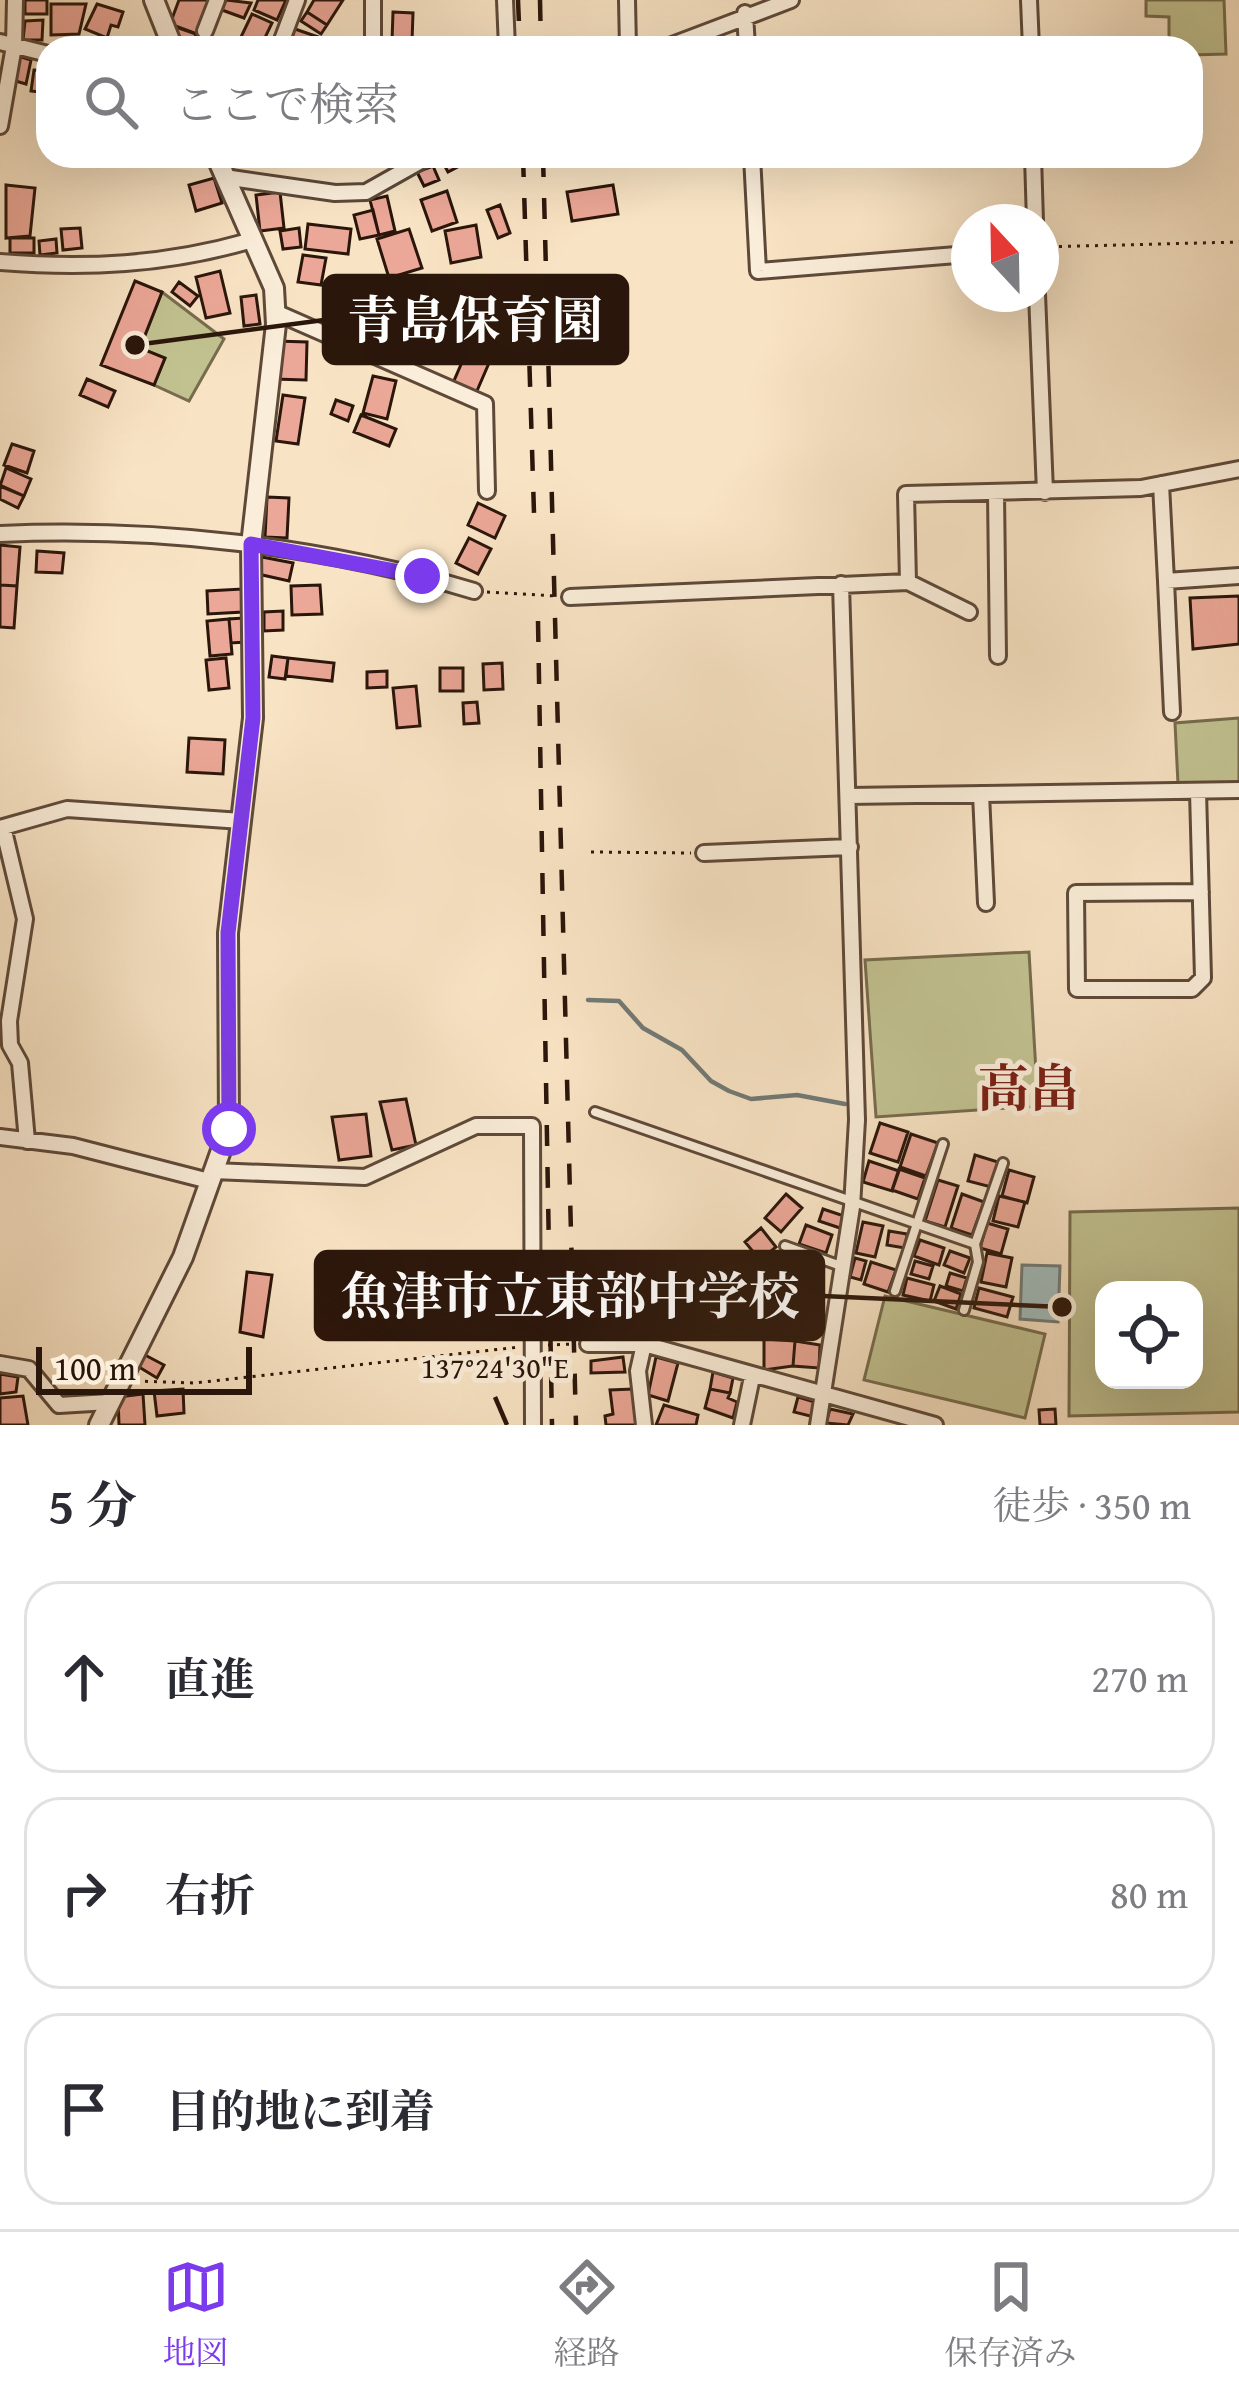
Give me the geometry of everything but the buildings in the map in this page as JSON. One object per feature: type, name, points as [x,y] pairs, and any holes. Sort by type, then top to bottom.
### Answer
[{"type":"street","points":[[0,126],[15,0]]},
{"type":"street","points":[[154,0],[168,36]]},
{"type":"street","points":[[205,31],[217,0]]},
{"type":"street","points":[[284,36],[297,0]]},
{"type":"street","points":[[373,0],[374,36]]},
{"type":"street","points":[[506,0],[507,36]]},
{"type":"street","points":[[627,0],[628,36]]},
{"type":"street","points":[[692,36],[790,0]]},
{"type":"street","points":[[1030,0],[1030,36]]},
{"type":"street","points":[[745,13],[746,36]]},
{"type":"street","points":[[99,1425],[183,1257],[229,1129],[228,933],[253,718],[251,544],[275,311],[274,288],[249,241],[221,168]]},
{"type":"street","points":[[224,177],[366,192],[409,168]]},
{"type":"street","points":[[753,168],[758,272],[951,256]]},
{"type":"street","points":[[1033,168],[1034,204]]},
{"type":"street","points":[[0,262],[83,269],[192,257],[249,241]]},
{"type":"street","points":[[275,311],[485,404],[487,491]]},
{"type":"street","points":[[1038,312],[1046,492]]},
{"type":"street","points":[[908,582],[906,494],[1161,484],[1239,469]]},
{"type":"street","points":[[1161,484],[1172,712]]},
{"type":"street","points":[[996,493],[998,656]]},
{"type":"street","points":[[0,534],[56,532],[251,544],[422,576],[473,591]]},
{"type":"street","points":[[1166,581],[1239,576]]},
{"type":"street","points":[[570,597],[908,582],[969,612]]},
{"type":"street","points":[[818,1425],[852,1204],[857,1120],[842,584]]},
{"type":"street","points":[[1198,790],[1201,892],[1203,978],[1192,989],[1077,989],[1076,893],[1201,892]]},
{"type":"street","points":[[848,796],[1239,790]]},
{"type":"street","points":[[981,794],[986,903]]},
{"type":"street","points":[[27,1141],[20,1063],[10,1045],[9,1021],[25,919],[2,828],[67,809],[242,821]]},
{"type":"street","points":[[704,853],[850,847]]},
{"type":"street","points":[[0,1137],[73,1146],[211,1176],[365,1177],[476,1126],[532,1126],[533,1425]]},
{"type":"street","points":[[588,1344],[644,1344],[926,1424]]},
{"type":"street","points":[[644,1344],[638,1371],[644,1425]]},
{"type":"street","points":[[0,1364],[29,1369],[59,1405],[109,1402]]},
{"type":"street","points":[[742,1425],[752,1377]]},
{"type":"lane","points":[[595,1112],[975,1244]]},
{"type":"lane","points":[[895,1291],[943,1144]]},
{"type":"lane","points":[[964,1310],[978,1262],[975,1244],[1003,1163]]},
{"type":"lane","points":[[785,1246],[843,1267]]},
{"type":"path","points":[[1059,247],[1239,242]]},
{"type":"path","points":[[473,591],[570,597]]},
{"type":"path","points":[[591,852],[704,853]]},
{"type":"path","points":[[122,1379],[194,1383],[536,1345],[588,1344]]},
{"type":"green space","points":[[1146,0],[1224,0],[1226,54],[1203,55],[1203,36],[1169,36],[1169,17],[1146,16]]},
{"type":"green space","points":[[162,292],[224,339],[189,401],[154,385],[165,358],[140,348]]},
{"type":"green space","points":[[1239,718],[1239,783],[1178,784],[1175,723]]},
{"type":"green space","points":[[1029,952],[1038,1106],[876,1117],[865,960]]},
{"type":"green space","points":[[1239,1208],[1239,1412],[1069,1416],[1070,1212]]},
{"type":"green space","points":[[885,1296],[1045,1334],[1025,1418],[864,1380]]},
{"type":"water","points":[[1022,1265],[1060,1266],[1058,1322],[1020,1319]]},
{"type":"waterway","points":[[588,1000],[619,1001],[643,1028],[682,1050],[711,1081],[729,1091],[751,1099],[797,1095],[845,1104]]},
{"type":"railway","points":[[518,0],[520,36]]},
{"type":"railway","points":[[540,0],[541,36]]},
{"type":"railway","points":[[523,168],[534,513]]},
{"type":"railway","points":[[543,168],[576,1425]]},
{"type":"railway","points":[[538,621],[552,1425]]},
{"type":"place","name":"青島保育園","points":[[135,345]]},
{"type":"place","name":"魚津市立東部中学校","points":[[1062,1307]]},
{"type":"district","name":"高畠","points":[[1029,1087]]},
{"type":"route","points":[[229,1129],[228,933],[253,718],[256,635],[251,544],[422,576]]}]
